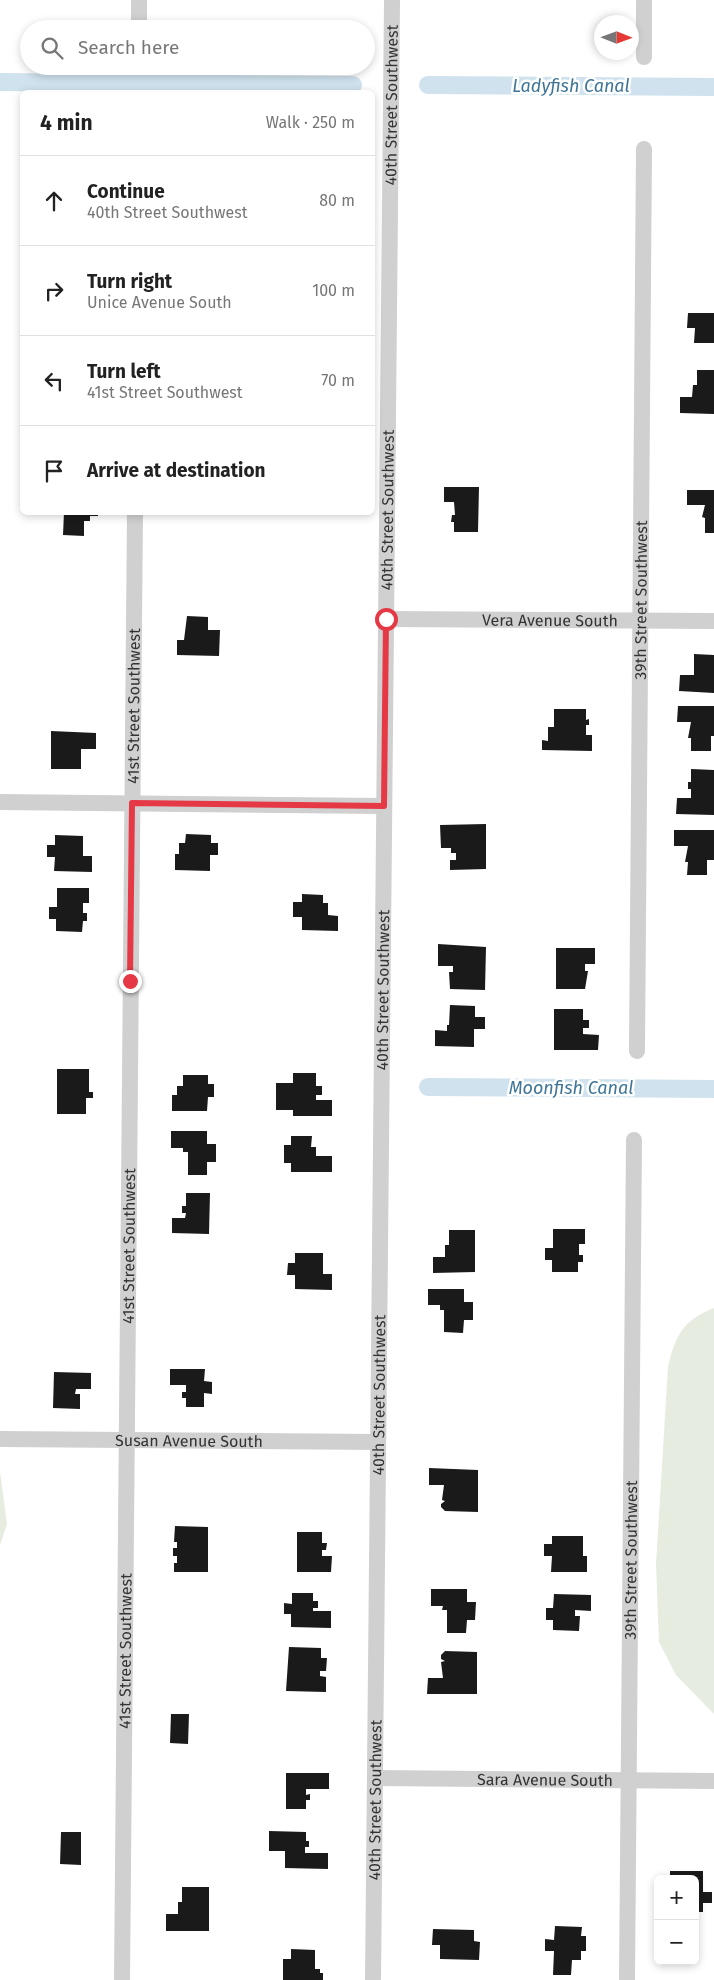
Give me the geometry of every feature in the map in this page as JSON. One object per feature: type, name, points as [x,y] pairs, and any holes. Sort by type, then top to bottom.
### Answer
[{"type":"street","points":[[139,0],[139,20]]},
{"type":"street","name":"40th Street Southwest","points":[[374,1980],[392,0]]},
{"type":"street","points":[[644,0],[644,57]]},
{"type":"street","name":"39th Street Southwest","points":[[637,1051],[644,149]]},
{"type":"street","name":"41st Street Southwest","points":[[122,1980],[135,515]]},
{"type":"street","name":"Vera Avenue South","points":[[386,619],[714,621]]},
{"type":"street","points":[[0,802],[384,806]]},
{"type":"street","name":"39th Street Southwest","points":[[627,1980],[634,1140]]},
{"type":"street","name":"Susan Avenue South","points":[[0,1439],[378,1442]]},
{"type":"street","name":"Sara Avenue South","points":[[375,1778],[714,1781]]},
{"type":"shaded area","points":[[714,1308],[714,1714],[676,1675],[659,1642],[656,1564],[668,1367],[677,1338],[682,1330],[695,1318]]},
{"type":"shaded area","points":[[0,1472],[7,1524],[0,1545]]},
{"type":"building","points":[[688,313],[714,313],[714,343],[694,343],[695,328],[687,328]]},
{"type":"building","points":[[697,370],[714,370],[714,414],[680,413],[680,397],[692,397],[693,385],[697,385]]},
{"type":"building","points":[[444,487],[479,487],[478,532],[454,532],[454,522],[451,522],[452,515],[455,515],[454,502],[444,502]]},
{"type":"building","points":[[687,490],[714,490],[714,533],[705,533],[705,518],[702,517],[705,505],[687,505]]},
{"type":"building","points":[[64,515],[98,515],[90,516],[90,521],[84,521],[84,536],[63,535]]},
{"type":"building","points":[[187,616],[208,617],[208,630],[220,630],[219,656],[177,655],[177,640],[184,640]]},
{"type":"building","points":[[694,654],[714,655],[714,693],[679,691],[680,675],[694,675]]},
{"type":"building","points":[[678,706],[714,706],[714,736],[711,736],[711,751],[691,751],[691,738],[688,738],[691,722],[677,722]]},
{"type":"building","points":[[554,709],[586,709],[586,720],[589,719],[589,725],[586,725],[586,735],[592,735],[592,751],[542,750],[542,740],[548,741],[548,727],[554,727]]},
{"type":"building","points":[[51,731],[96,733],[96,749],[81,749],[81,769],[51,769]]},
{"type":"building","points":[[691,769],[714,770],[714,815],[676,814],[677,798],[691,798],[691,789],[688,789],[688,782],[691,782]]},
{"type":"building","points":[[486,824],[486,869],[450,870],[450,860],[456,860],[456,853],[451,853],[451,848],[441,848],[440,825]]},
{"type":"building","points":[[674,830],[714,830],[714,860],[707,860],[707,875],[687,875],[688,862],[685,862],[688,846],[674,846]]},
{"type":"building","points":[[186,834],[211,835],[211,843],[218,843],[218,855],[210,855],[210,871],[175,870],[175,854],[179,854],[179,843],[185,843]]},
{"type":"building","points":[[55,835],[83,836],[83,856],[92,856],[92,872],[54,871],[55,857],[47,857],[47,845],[55,845]]},
{"type":"building","points":[[57,888],[89,888],[89,903],[83,903],[83,913],[87,913],[87,921],[83,921],[82,932],[56,931],[56,919],[49,919],[49,907],[57,907]]},
{"type":"building","points":[[302,894],[323,895],[323,903],[328,903],[328,915],[338,916],[338,931],[302,930],[302,917],[293,917],[293,902],[302,902]]},
{"type":"building","points":[[438,944],[486,947],[485,990],[450,989],[449,972],[453,972],[453,966],[438,966]]},
{"type":"building","points":[[556,948],[595,948],[595,964],[585,964],[585,971],[588,971],[585,989],[556,989]]},
{"type":"building","points":[[450,1005],[475,1006],[475,1017],[485,1017],[485,1029],[474,1029],[474,1047],[435,1046],[435,1030],[447,1031]]},
{"type":"building","points":[[554,1009],[583,1009],[583,1020],[589,1020],[589,1028],[583,1028],[583,1034],[599,1035],[598,1050],[554,1050]]},
{"type":"building","points":[[57,1069],[89,1069],[89,1092],[93,1092],[93,1098],[86,1098],[86,1114],[57,1114]]},
{"type":"building","points":[[293,1073],[316,1073],[316,1086],[322,1086],[322,1095],[316,1095],[316,1100],[332,1100],[332,1116],[293,1116],[293,1110],[276,1110],[276,1083],[293,1083]]},
{"type":"building","points":[[183,1075],[208,1075],[208,1084],[214,1084],[214,1097],[208,1097],[207,1111],[172,1111],[172,1095],[177,1095],[177,1086],[183,1086]]},
{"type":"building","points":[[171,1131],[207,1131],[207,1144],[216,1144],[216,1162],[207,1162],[207,1175],[188,1175],[188,1152],[183,1152],[183,1148],[171,1148]]},
{"type":"building","points":[[291,1136],[312,1136],[311,1147],[316,1147],[316,1156],[332,1156],[332,1172],[291,1172],[291,1163],[284,1163],[284,1145],[291,1145]]},
{"type":"building","points":[[186,1193],[210,1193],[209,1234],[172,1233],[172,1218],[185,1218],[186,1213],[182,1213],[182,1206],[186,1206]]},
{"type":"building","points":[[553,1229],[585,1229],[585,1244],[579,1244],[579,1255],[583,1255],[583,1262],[578,1262],[578,1272],[552,1272],[552,1260],[545,1260],[545,1248],[553,1248]]},
{"type":"building","points":[[449,1230],[475,1230],[475,1272],[433,1273],[433,1257],[445,1257],[445,1245],[449,1245]]},
{"type":"building","points":[[295,1253],[323,1253],[323,1274],[332,1274],[332,1290],[295,1289],[295,1275],[287,1275],[288,1263],[295,1263]]},
{"type":"building","points":[[428,1289],[464,1289],[464,1302],[473,1302],[473,1320],[464,1320],[463,1333],[444,1332],[444,1310],[440,1310],[440,1305],[428,1305]]},
{"type":"building","points":[[170,1369],[205,1369],[204,1381],[212,1382],[212,1394],[204,1393],[204,1407],[186,1407],[186,1398],[182,1398],[182,1392],[186,1392],[186,1385],[170,1385]]},
{"type":"building","points":[[54,1372],[91,1373],[91,1389],[76,1389],[75,1394],[80,1394],[80,1409],[53,1408]]},
{"type":"building","points":[[429,1468],[478,1470],[478,1512],[445,1511],[441,1507],[441,1504],[445,1501],[442,1500],[444,1485],[429,1485]]},
{"type":"building","points":[[175,1526],[208,1527],[208,1572],[174,1572],[174,1563],[177,1563],[177,1556],[173,1556],[173,1548],[177,1548],[177,1542],[174,1542]]},
{"type":"building","points":[[297,1532],[322,1532],[322,1543],[327,1543],[326,1550],[322,1550],[322,1556],[332,1556],[331,1572],[297,1572]]},
{"type":"building","points":[[552,1536],[583,1536],[583,1556],[587,1556],[587,1572],[551,1572],[552,1556],[544,1556],[544,1544],[552,1544]]},
{"type":"building","points":[[431,1589],[467,1589],[467,1602],[476,1602],[475,1620],[467,1620],[466,1633],[447,1633],[447,1610],[442,1610],[443,1606],[431,1606]]},
{"type":"building","points":[[292,1593],[313,1593],[313,1601],[318,1601],[318,1608],[313,1608],[313,1611],[331,1611],[331,1628],[291,1627],[291,1614],[284,1614],[284,1603],[292,1604]]},
{"type":"building","points":[[554,1594],[591,1595],[591,1611],[575,1610],[575,1616],[580,1616],[579,1631],[553,1630],[553,1620],[546,1620],[546,1608],[553,1608]]},
{"type":"building","points":[[289,1647],[321,1648],[321,1658],[327,1658],[326,1671],[320,1671],[320,1676],[326,1677],[326,1692],[286,1691]]},
{"type":"building","points":[[445,1651],[477,1652],[477,1694],[427,1694],[428,1678],[443,1678],[441,1662],[445,1661],[441,1659],[441,1655]]},
{"type":"building","points":[[171,1714],[189,1714],[188,1744],[170,1743]]},
{"type":"building","points":[[286,1773],[329,1773],[329,1789],[306,1789],[306,1795],[310,1794],[310,1800],[306,1800],[306,1809],[286,1809]]},
{"type":"building","points":[[269,1831],[306,1832],[306,1841],[309,1841],[309,1847],[305,1847],[305,1853],[328,1853],[328,1869],[285,1868],[285,1851],[269,1851]]},
{"type":"building","points":[[61,1832],[81,1832],[81,1865],[60,1864]]},
{"type":"building","points":[[670,1871],[703,1871],[703,1892],[712,1892],[712,1903],[703,1903],[703,1912],[699,1912],[699,1875],[670,1875]]},
{"type":"building","points":[[182,1887],[209,1887],[209,1931],[166,1931],[166,1914],[178,1914],[178,1902],[182,1902]]},
{"type":"building","points":[[555,1926],[582,1927],[581,1936],[586,1936],[586,1951],[581,1951],[581,1960],[572,1960],[571,1975],[553,1975],[554,1951],[545,1951],[545,1939],[554,1940]]},
{"type":"building","points":[[433,1929],[474,1930],[474,1941],[480,1942],[479,1960],[440,1959],[440,1945],[432,1945]]},
{"type":"building","points":[[291,1949],[315,1950],[315,1969],[320,1969],[320,1973],[323,1973],[323,1980],[283,1980],[283,1959],[291,1959]]},
{"type":"waterway","name":"Ladyfish Canal","points":[[0,82],[353,85]]},
{"type":"waterway","name":"Ladyfish Canal","points":[[428,85],[714,87]]},
{"type":"waterway","name":"Moonfish Canal","points":[[428,1087],[714,1089]]},
{"type":"route","points":[[130,981],[132,803],[384,806],[386,619]]}]
